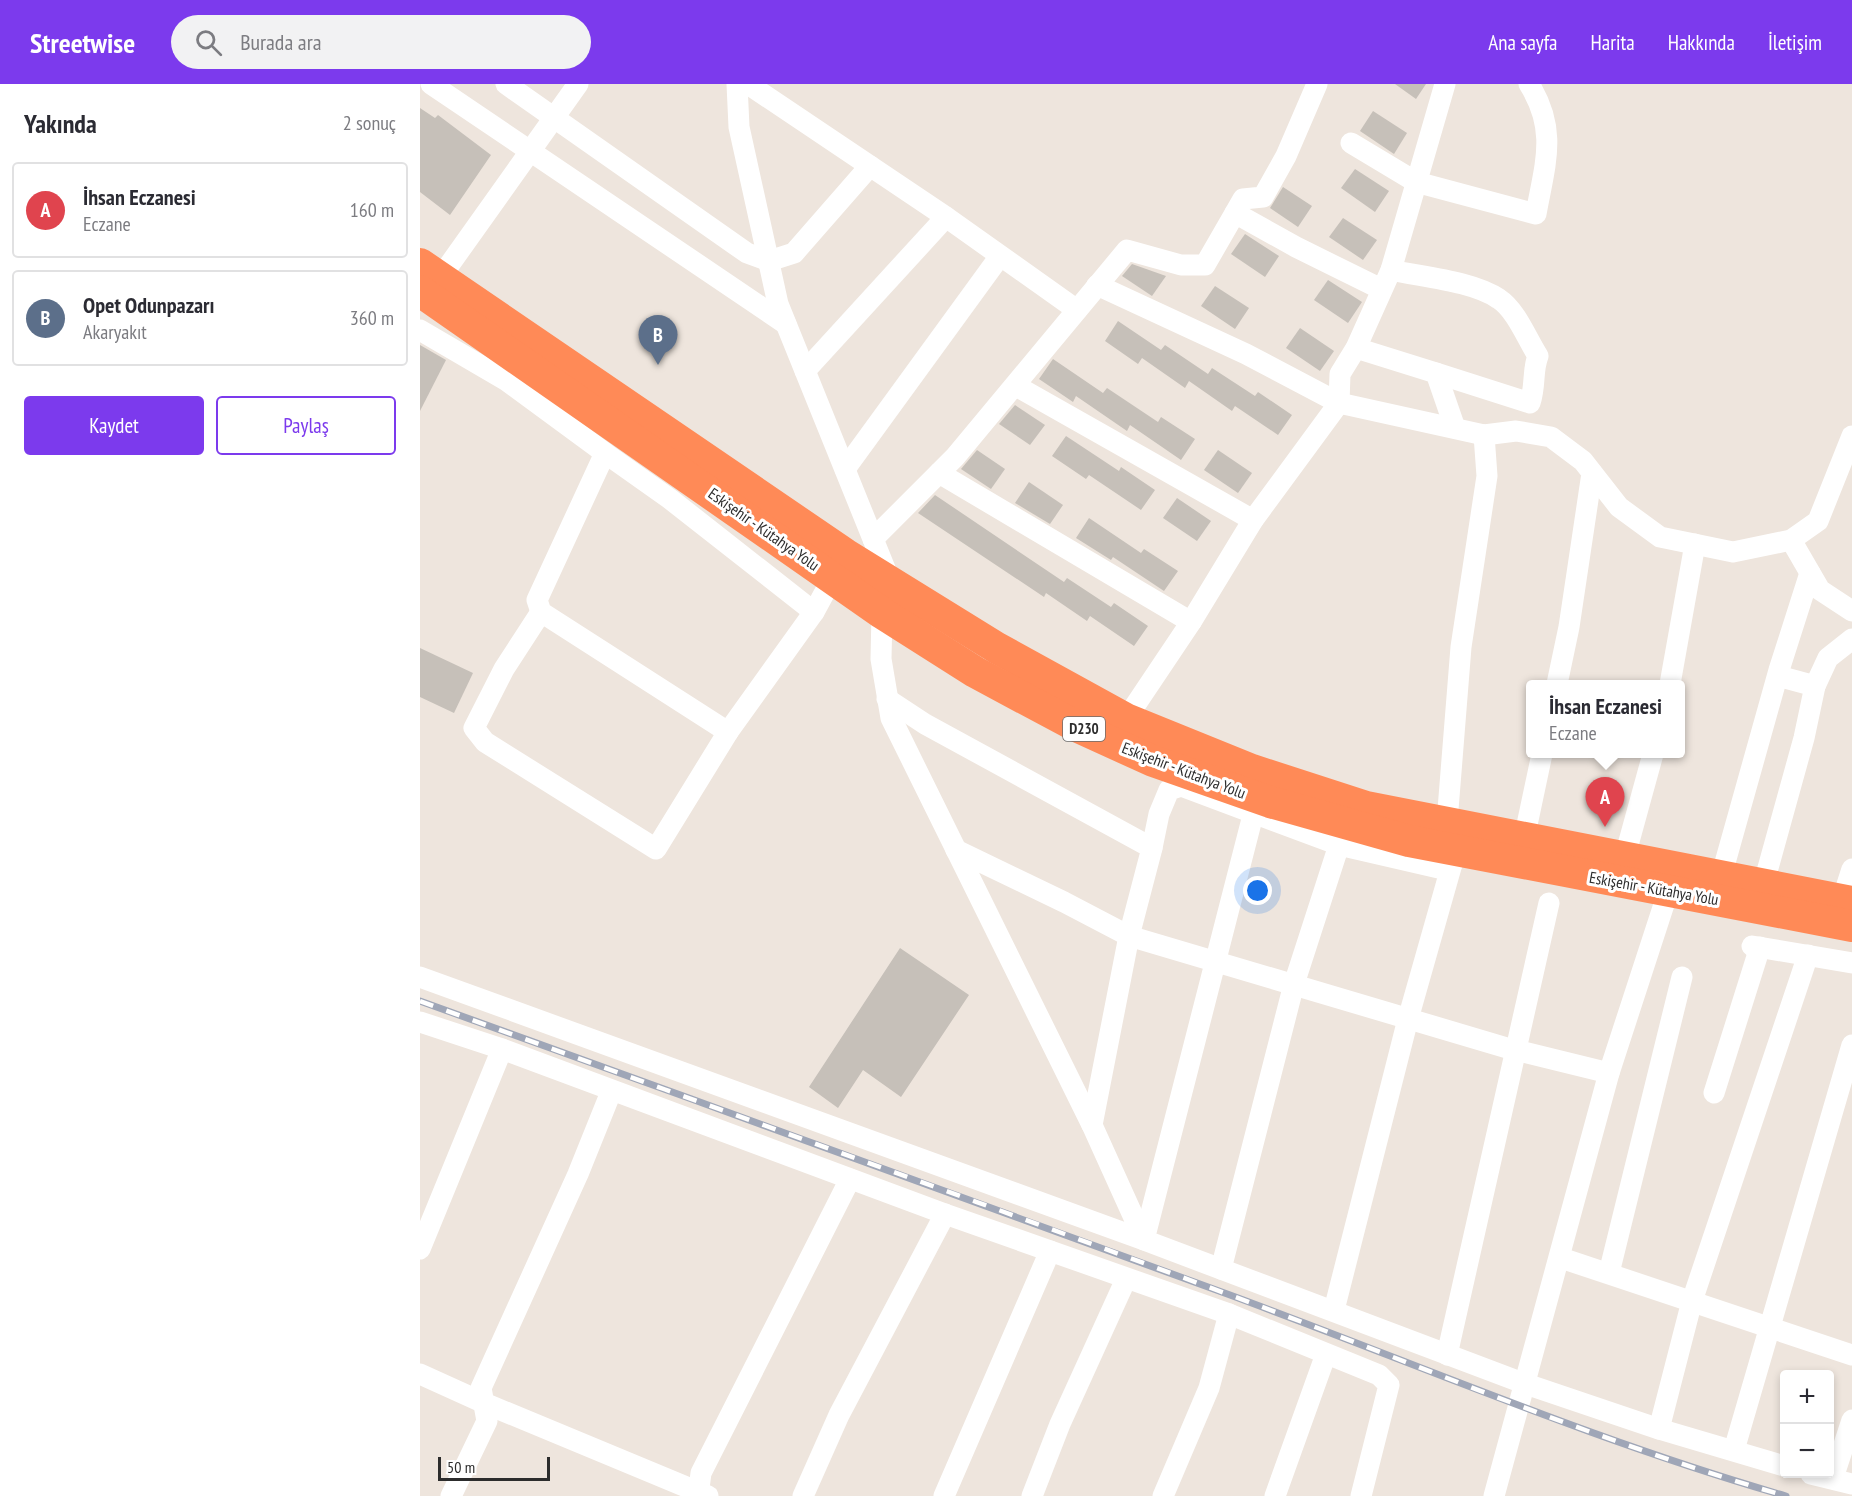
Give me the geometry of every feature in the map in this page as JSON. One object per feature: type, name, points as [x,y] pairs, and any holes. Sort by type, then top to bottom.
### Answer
[{"type":"highway","name":"Eskişehir - Kütahya Yolu","points":[[427,278],[882,613],[975,672],[1076,726],[1153,761],[1270,802],[1455,858],[1668,878],[1849,910]]},
{"type":"highway","name":"Eskişehir - Kütahya Yolu","points":[[427,278],[890,581],[997,648],[1126,719],[1286,781],[1366,807],[1524,839],[1625,856],[1668,878],[1721,877],[1849,910]]},
{"type":"street","points":[[431,84],[786,324]]},
{"type":"street","points":[[506,84],[747,252],[769,261],[794,254],[870,166]]},
{"type":"street","points":[[427,278],[530,152],[578,84]]},
{"type":"street","points":[[737,84],[739,127],[778,304],[890,581]]},
{"type":"street","points":[[748,84],[946,217],[1077,310]]},
{"type":"street","points":[[873,539],[939,473],[1016,386],[1127,250],[1181,265],[1205,265],[1243,199],[1263,196],[1286,156],[1317,84]]},
{"type":"street","points":[[1126,719],[1191,622],[1253,520],[1339,403],[1340,374],[1356,348],[1386,280],[1445,84]]},
{"type":"street","points":[[1351,143],[1416,182],[1536,214],[1548,131],[1543,106],[1529,84]]},
{"type":"street","points":[[1235,213],[1296,247],[1386,280],[1471,287],[1498,298],[1507,307],[1538,356],[1534,365],[1536,386],[1530,403],[1356,348]]},
{"type":"street","points":[[805,371],[946,217]]},
{"type":"street","points":[[845,469],[1000,256]]},
{"type":"street","points":[[1097,285],[1246,354],[1339,403],[1484,435],[1516,431],[1551,437],[1582,461],[1619,507],[1659,537],[1733,552],[1791,540],[1818,521],[1852,436]]},
{"type":"street","points":[[420,330],[507,381],[670,499],[814,612]]},
{"type":"street","points":[[1436,373],[1455,429]]},
{"type":"street","points":[[1016,386],[1253,520]]},
{"type":"street","points":[[1447,822],[1461,647],[1487,476],[1484,435]]},
{"type":"street","points":[[605,453],[537,600],[541,612],[728,732]]},
{"type":"street","points":[[939,473],[1191,622]]},
{"type":"street","points":[[1558,680],[1569,627],[1592,473]]},
{"type":"street","points":[[1791,540],[1820,590],[1852,611]]},
{"type":"street","points":[[1671,680],[1695,544]]},
{"type":"street","points":[[1721,877],[1810,573]]},
{"type":"street","points":[[541,612],[504,669],[474,728],[485,742],[656,849],[728,732],[814,612],[833,577]]},
{"type":"street","points":[[882,613],[881,659],[891,718],[1092,1125],[1144,1240]]},
{"type":"street","points":[[1763,886],[1804,738],[1815,686],[1828,658],[1852,639]]},
{"type":"street","points":[[1778,676],[1815,686]]},
{"type":"street","points":[[888,699],[925,724],[1152,848]]},
{"type":"street","points":[[1524,839],[1541,758]]},
{"type":"street","points":[[1625,856],[1652,758]]},
{"type":"street","points":[[1092,1125],[1129,936],[1159,814],[1169,790],[1181,786],[1253,815],[1339,845],[1443,869],[1455,858]]},
{"type":"street","points":[[1144,1240],[1253,815]]},
{"type":"street","points":[[1221,1269],[1294,984],[1339,845]]},
{"type":"street","points":[[956,850],[1129,936],[1515,1050],[1609,1073]]},
{"type":"street","points":[[1334,1310],[1408,1018],[1455,858]]},
{"type":"street","points":[[1849,910],[1852,869]]},
{"type":"street","points":[[1494,1496],[1523,1383],[1561,1258],[1609,1073],[1668,878]]},
{"type":"street","points":[[1447,1355],[1549,903]]},
{"type":"street","points":[[1714,1093],[1756,946],[1852,963]]},
{"type":"street","points":[[1659,1429],[1692,1301],[1808,955]]},
{"type":"street","points":[[420,977],[1144,1240],[1523,1383],[1659,1429],[1780,1464]]},
{"type":"street","points":[[1609,1273],[1682,977]]},
{"type":"street","points":[[420,1022],[502,1050],[945,1214],[1229,1314],[1379,1375],[1389,1385],[1362,1496]]},
{"type":"street","points":[[1734,1450],[1852,1045]]},
{"type":"street","points":[[420,1249],[502,1050]]},
{"type":"street","points":[[458,1494],[487,1421],[481,1388],[578,1174],[611,1092]]},
{"type":"street","points":[[420,1374],[702,1495],[701,1473],[850,1179]]},
{"type":"street","points":[[803,1496],[839,1415],[945,1214]]},
{"type":"street","points":[[944,1496],[1050,1251]]},
{"type":"street","points":[[1561,1258],[1852,1354]]},
{"type":"street","points":[[1032,1496],[1060,1424],[1126,1279]]},
{"type":"street","points":[[1163,1496],[1209,1388],[1229,1314]]},
{"type":"street","points":[[1275,1496],[1326,1354]]},
{"type":"street","points":[[1842,1481],[1852,1419]]},
{"type":"building","points":[[1395,84],[1426,84],[1416,99]]},
{"type":"building","points":[[420,108],[435,118],[438,115],[491,155],[450,215],[420,192]]},
{"type":"building","points":[[1373,111],[1407,133],[1394,154],[1360,131]]},
{"type":"building","points":[[1355,169],[1389,191],[1375,212],[1341,188]]},
{"type":"building","points":[[1283,187],[1312,206],[1298,227],[1270,208]]},
{"type":"building","points":[[1343,218],[1377,240],[1363,260],[1329,237]]},
{"type":"building","points":[[1245,234],[1279,256],[1265,277],[1231,254]]},
{"type":"building","points":[[1132,264],[1166,276],[1152,296],[1122,276]]},
{"type":"building","points":[[1328,280],[1362,302],[1348,323],[1314,300]]},
{"type":"building","points":[[1215,286],[1249,308],[1235,329],[1201,306]]},
{"type":"building","points":[[1118,321],[1161,350],[1165,345],[1208,374],[1212,368],[1255,396],[1258,392],[1292,415],[1278,435],[1235,406],[1232,411],[1189,381],[1185,388],[1142,358],[1138,364],[1105,341]]},
{"type":"building","points":[[1300,328],[1334,351],[1320,371],[1286,348]]},
{"type":"building","points":[[420,345],[446,360],[420,411]]},
{"type":"building","points":[[1053,359],[1103,393],[1107,388],[1158,422],[1161,417],[1195,439],[1181,460],[1130,425],[1127,431],[1076,396],[1073,402],[1039,379]]},
{"type":"building","points":[[1015,405],[1045,425],[1030,445],[999,424]]},
{"type":"building","points":[[1066,436],[1119,471],[1121,467],[1155,490],[1141,510],[1089,475],[1086,479],[1052,456]]},
{"type":"building","points":[[977,450],[1005,469],[991,489],[961,469]]},
{"type":"building","points":[[1218,450],[1252,473],[1238,493],[1204,470]]},
{"type":"building","points":[[1029,482],[1063,505],[1050,524],[1015,503]]},
{"type":"building","points":[[935,495],[1064,582],[1067,578],[1111,607],[1114,603],[1148,626],[1134,646],[1090,616],[1087,621],[1046,593],[1044,597],[918,513]]},
{"type":"building","points":[[1177,498],[1211,521],[1197,541],[1163,518]]},
{"type":"building","points":[[1089,518],[1141,553],[1144,549],[1178,571],[1164,591],[1113,557],[1111,560],[1076,538]]},
{"type":"building","points":[[420,648],[473,673],[454,713],[420,697]]},
{"type":"building","points":[[900,948],[969,995],[901,1097],[863,1070],[838,1108],[809,1087]]},
{"type":"railway","points":[[420,1001],[1129,1258],[1576,1427],[1715,1475],[1786,1496]]},
{"type":"place","name":"Opet Odunpazarı","points":[[658,365]]},
{"type":"place","name":"İhsan Eczanesi","points":[[1605,827]]}]
